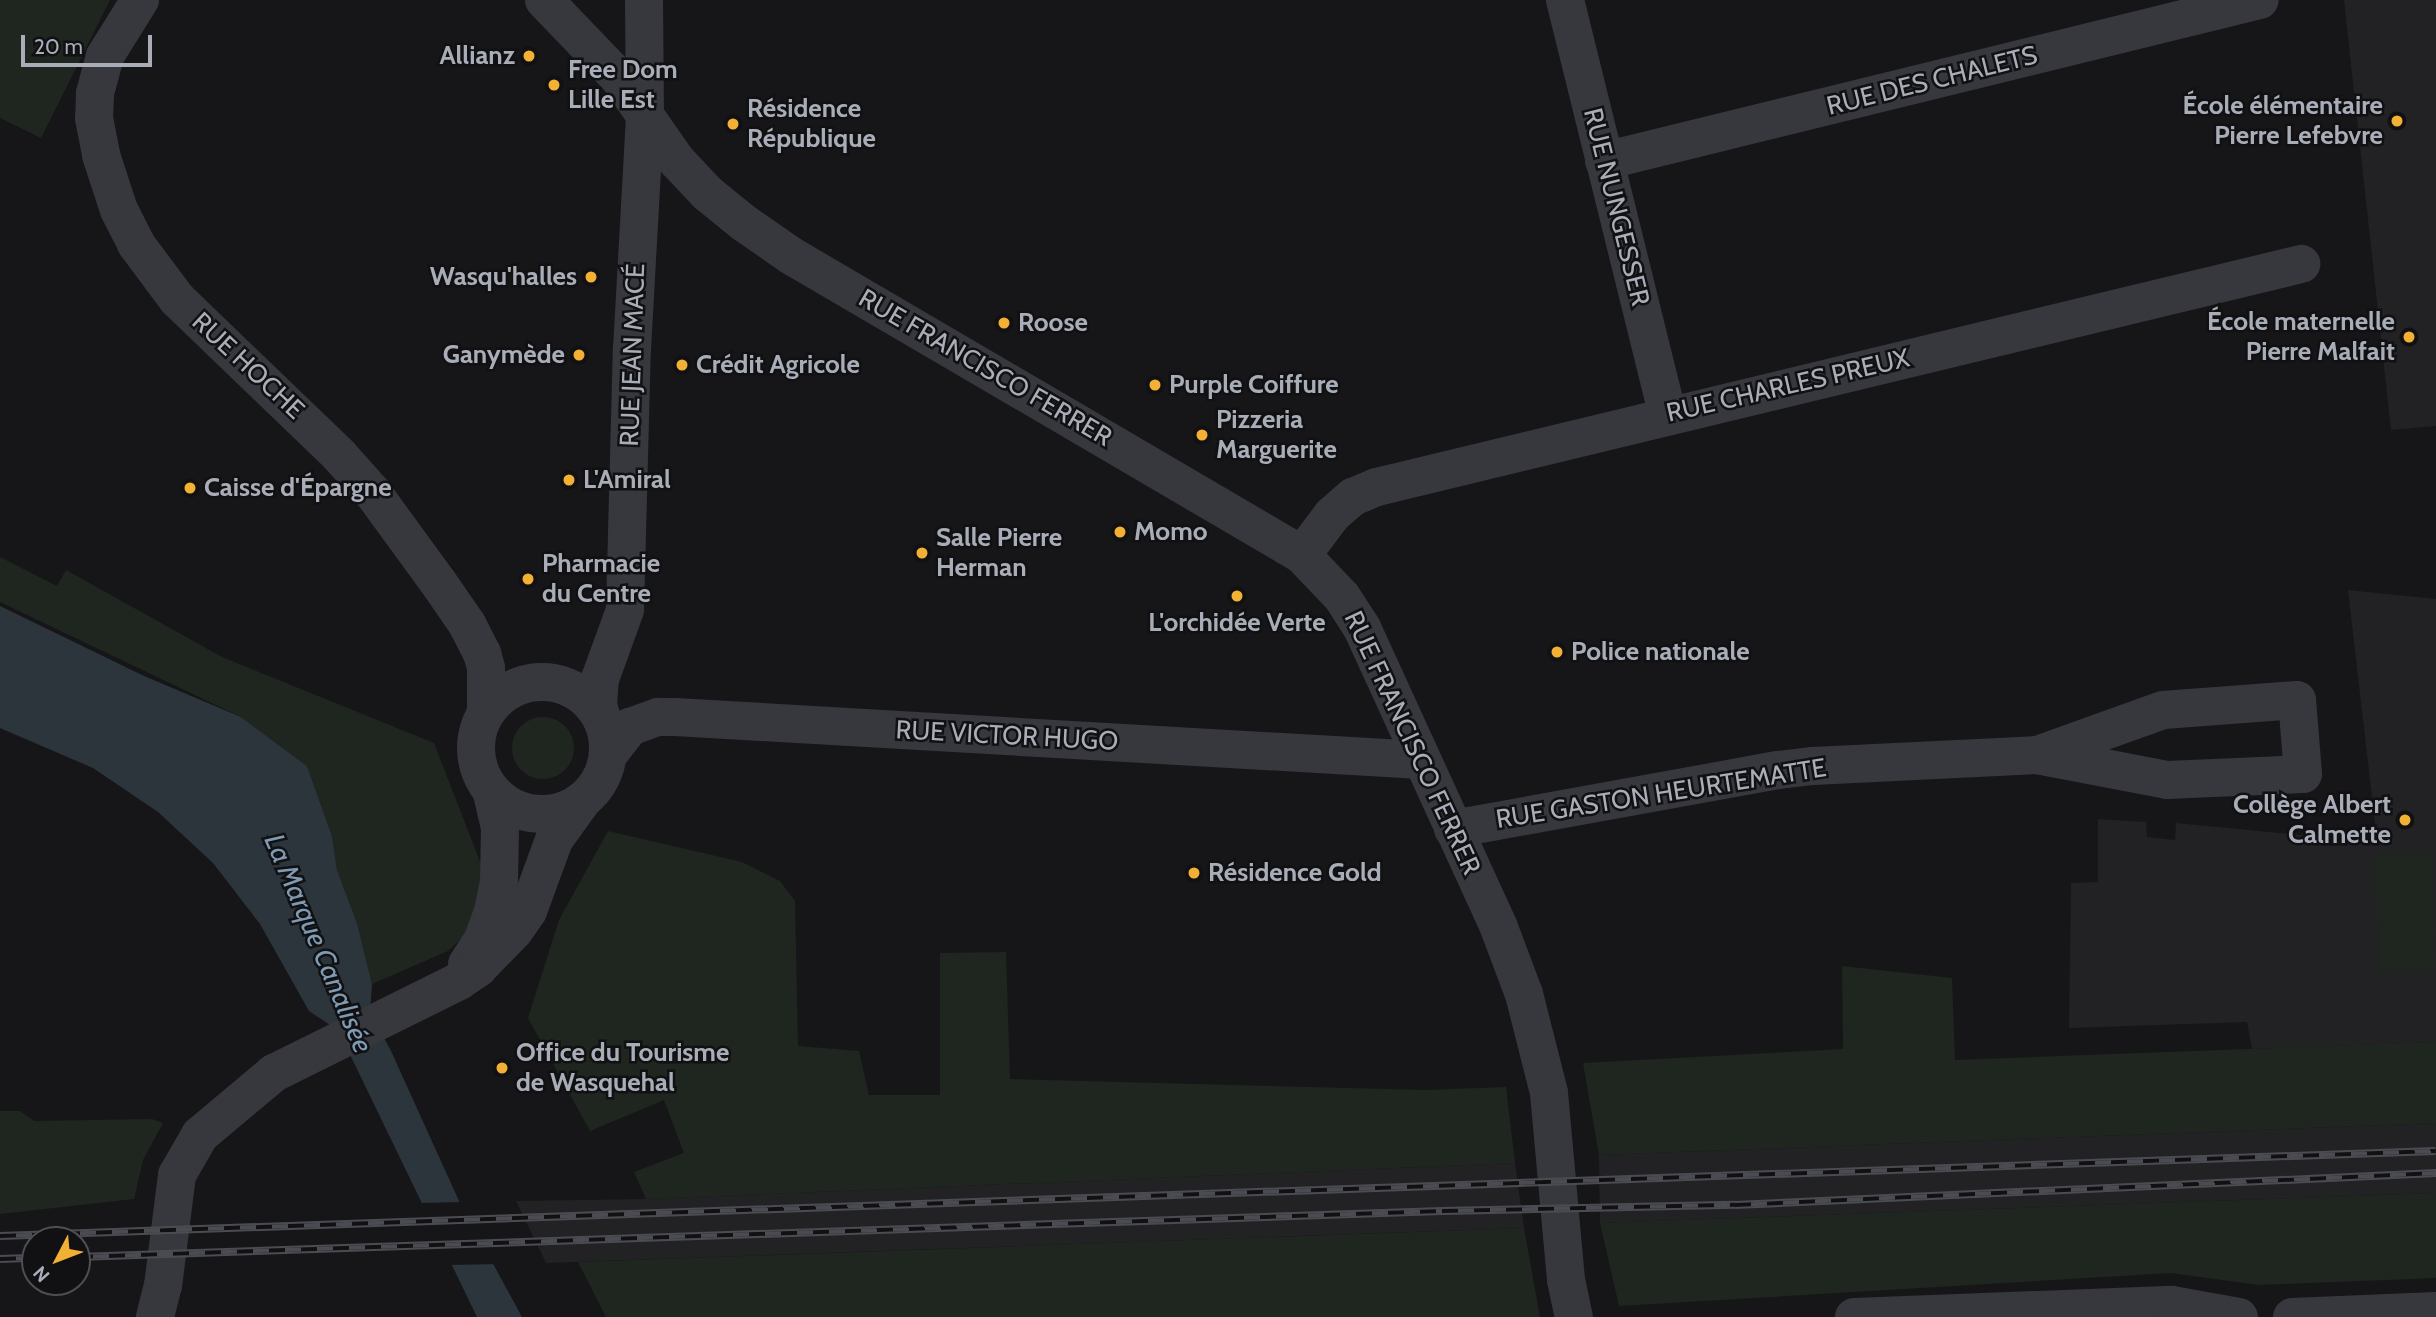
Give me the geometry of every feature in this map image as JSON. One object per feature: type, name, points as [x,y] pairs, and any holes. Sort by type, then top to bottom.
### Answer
[{"type":"street","name":"RUE HOCHE","points":[[140,0],[105,56],[95,94],[94,118],[101,155],[119,210],[136,244],[177,299],[339,455],[405,538],[467,624],[482,653],[486,668],[486,710]]},
{"type":"street","name":"RUE FRANCISCO FERRER","points":[[544,0],[619,78],[651,137],[707,193],[790,255],[1302,555],[1342,597],[1362,628],[1498,925],[1524,994],[1543,1061],[1566,1280],[1574,1317]]},
{"type":"street","name":"RUE JEAN MACÉ","points":[[606,738],[598,705],[600,679],[625,610],[632,349],[651,137],[644,0]]},
{"type":"street","name":"RUE NUNGESSER","points":[[1564,0],[1668,415]]},
{"type":"street","name":"RUE DES CHALETS","points":[[1604,160],[2260,0]]},
{"type":"street","name":"RUE CHARLES PREUX","points":[[1302,555],[1332,515],[1353,497],[1377,486],[2301,264]]},
{"type":"street","points":[[155,1317],[163,1286],[177,1175],[200,1135],[265,1079],[307,1054],[420,1000],[478,968],[514,931],[528,911],[554,840],[597,785],[606,738],[584,696],[564,685],[543,681],[511,688],[486,710],[478,730],[475,752],[480,774],[497,805],[499,881],[493,912],[470,960],[420,1000]]},
{"type":"street","name":"RUE GASTON HEURTEMATTE","points":[[1453,829],[1779,770],[2037,755],[2168,780],[2303,774],[2297,700],[2163,710],[2037,755]]},
{"type":"street","name":"RUE VICTOR HUGO","points":[[606,738],[657,717],[675,717],[1421,760]]},
{"type":"street","points":[[492,792],[509,806],[541,814],[562,811],[582,801]]},
{"type":"street","points":[[1854,1317],[2172,1304],[2239,1317]]},
{"type":"street","points":[[2292,1317],[2436,1311]]},
{"type":"shaded area","points":[[0,0],[110,0],[41,138],[0,118]]},
{"type":"shaded area","name":"École élémentaire Pierre Lefebvre","points":[[2344,0],[2436,0],[2436,426],[2391,430]]},
{"type":"shaded area","points":[[0,557],[57,586],[66,570],[222,657],[434,743],[483,869],[471,930],[448,951],[372,984],[357,923],[337,870],[332,836],[307,766],[241,717],[0,602]]},
{"type":"shaded area","name":"Collège Albert Calmette","points":[[2348,590],[2436,599],[2436,1042],[2252,1049],[2247,1022],[2069,1028],[2071,883],[2098,882],[2098,819],[2146,822],[2147,837],[2175,840],[2176,823],[2364,841],[2376,832]]},
{"type":"shaded area","points":[[537,717],[549,717],[565,726],[572,736],[572,760],[565,770],[549,779],[537,779],[526,774],[517,765],[512,754],[512,742],[517,731],[526,722]]},
{"type":"shaded area","points":[[608,831],[742,862],[780,881],[795,901],[798,1046],[859,1051],[869,1095],[940,1095],[940,953],[1006,952],[1010,1079],[1426,1090],[1506,1087],[1515,1163],[646,1199],[634,1172],[684,1153],[664,1100],[590,1131],[528,1018],[559,920]]},
{"type":"shaded area","points":[[2374,853],[2433,856],[2435,968],[2379,969]]},
{"type":"shaded area","points":[[1842,966],[1952,978],[1955,1060],[2436,1042],[2436,1123],[1599,1155],[1583,1063],[1843,1049]]},
{"type":"shaded area","points":[[0,1111],[20,1111],[34,1121],[152,1119],[163,1123],[143,1160],[134,1199],[0,1214]]},
{"type":"shaded area","points":[[2436,1123],[2436,1193],[1600,1223],[1599,1155]]},
{"type":"shaded area","points":[[1515,1163],[1524,1228],[546,1263],[516,1201],[646,1199]]},
{"type":"shaded area","points":[[2436,1193],[2436,1278],[2258,1285],[2171,1273],[1619,1306],[1600,1223]]},
{"type":"shaded area","points":[[1524,1228],[1540,1317],[606,1317],[578,1262]]},
{"type":"water","name":"La Marque Canalisée","points":[[0,606],[144,676],[241,717],[307,766],[332,836],[337,870],[357,923],[372,984],[370,1012],[391,1051],[459,1201],[522,1317],[477,1317],[341,1036],[336,1029],[309,1011],[260,924],[213,863],[158,812],[93,768],[0,728]]},
{"type":"pier","points":[[464,1202],[499,1264],[448,1265],[418,1203]]},
{"type":"railway","points":[[0,1236],[2436,1151]]},
{"type":"railway","points":[[91,1257],[1442,1211],[1735,1205],[2436,1173]]},
{"type":"railway","points":[[0,1259],[21,1258]]},
{"type":"place","name":"Allianz","points":[[529,56]]},
{"type":"place","name":"Free Dom Lille Est","points":[[554,85]]},
{"type":"place","name":"École élémentaire Pierre Lefebvre","points":[[2397,121]]},
{"type":"place","name":"Résidence République","points":[[733,124]]},
{"type":"place","name":"Wasqu'halles","points":[[591,277]]},
{"type":"place","name":"Roose","points":[[1004,323]]},
{"type":"place","name":"École maternelle Pierre Malfait","points":[[2409,337]]},
{"type":"place","name":"Ganymède","points":[[579,355]]},
{"type":"place","name":"Crédit Agricole","points":[[682,365]]},
{"type":"place","name":"Purple Coiffure","points":[[1155,385]]},
{"type":"place","name":"Pizzeria Marguerite","points":[[1202,435]]},
{"type":"place","name":"L'Amiral","points":[[569,480]]},
{"type":"place","name":"Caisse d'Épargne","points":[[190,488]]},
{"type":"place","name":"Momo","points":[[1120,532]]},
{"type":"place","name":"Salle Pierre Herman","points":[[922,553]]},
{"type":"place","name":"Pharmacie du Centre","points":[[528,579]]},
{"type":"place","name":"L'orchidée Verte","points":[[1237,596]]},
{"type":"place","name":"Police nationale","points":[[1557,652]]},
{"type":"place","name":"Collège Albert Calmette","points":[[2405,820]]},
{"type":"place","name":"Résidence Gold","points":[[1194,873]]},
{"type":"place","name":"Office du Tourisme de Wasquehal","points":[[502,1068]]}]
